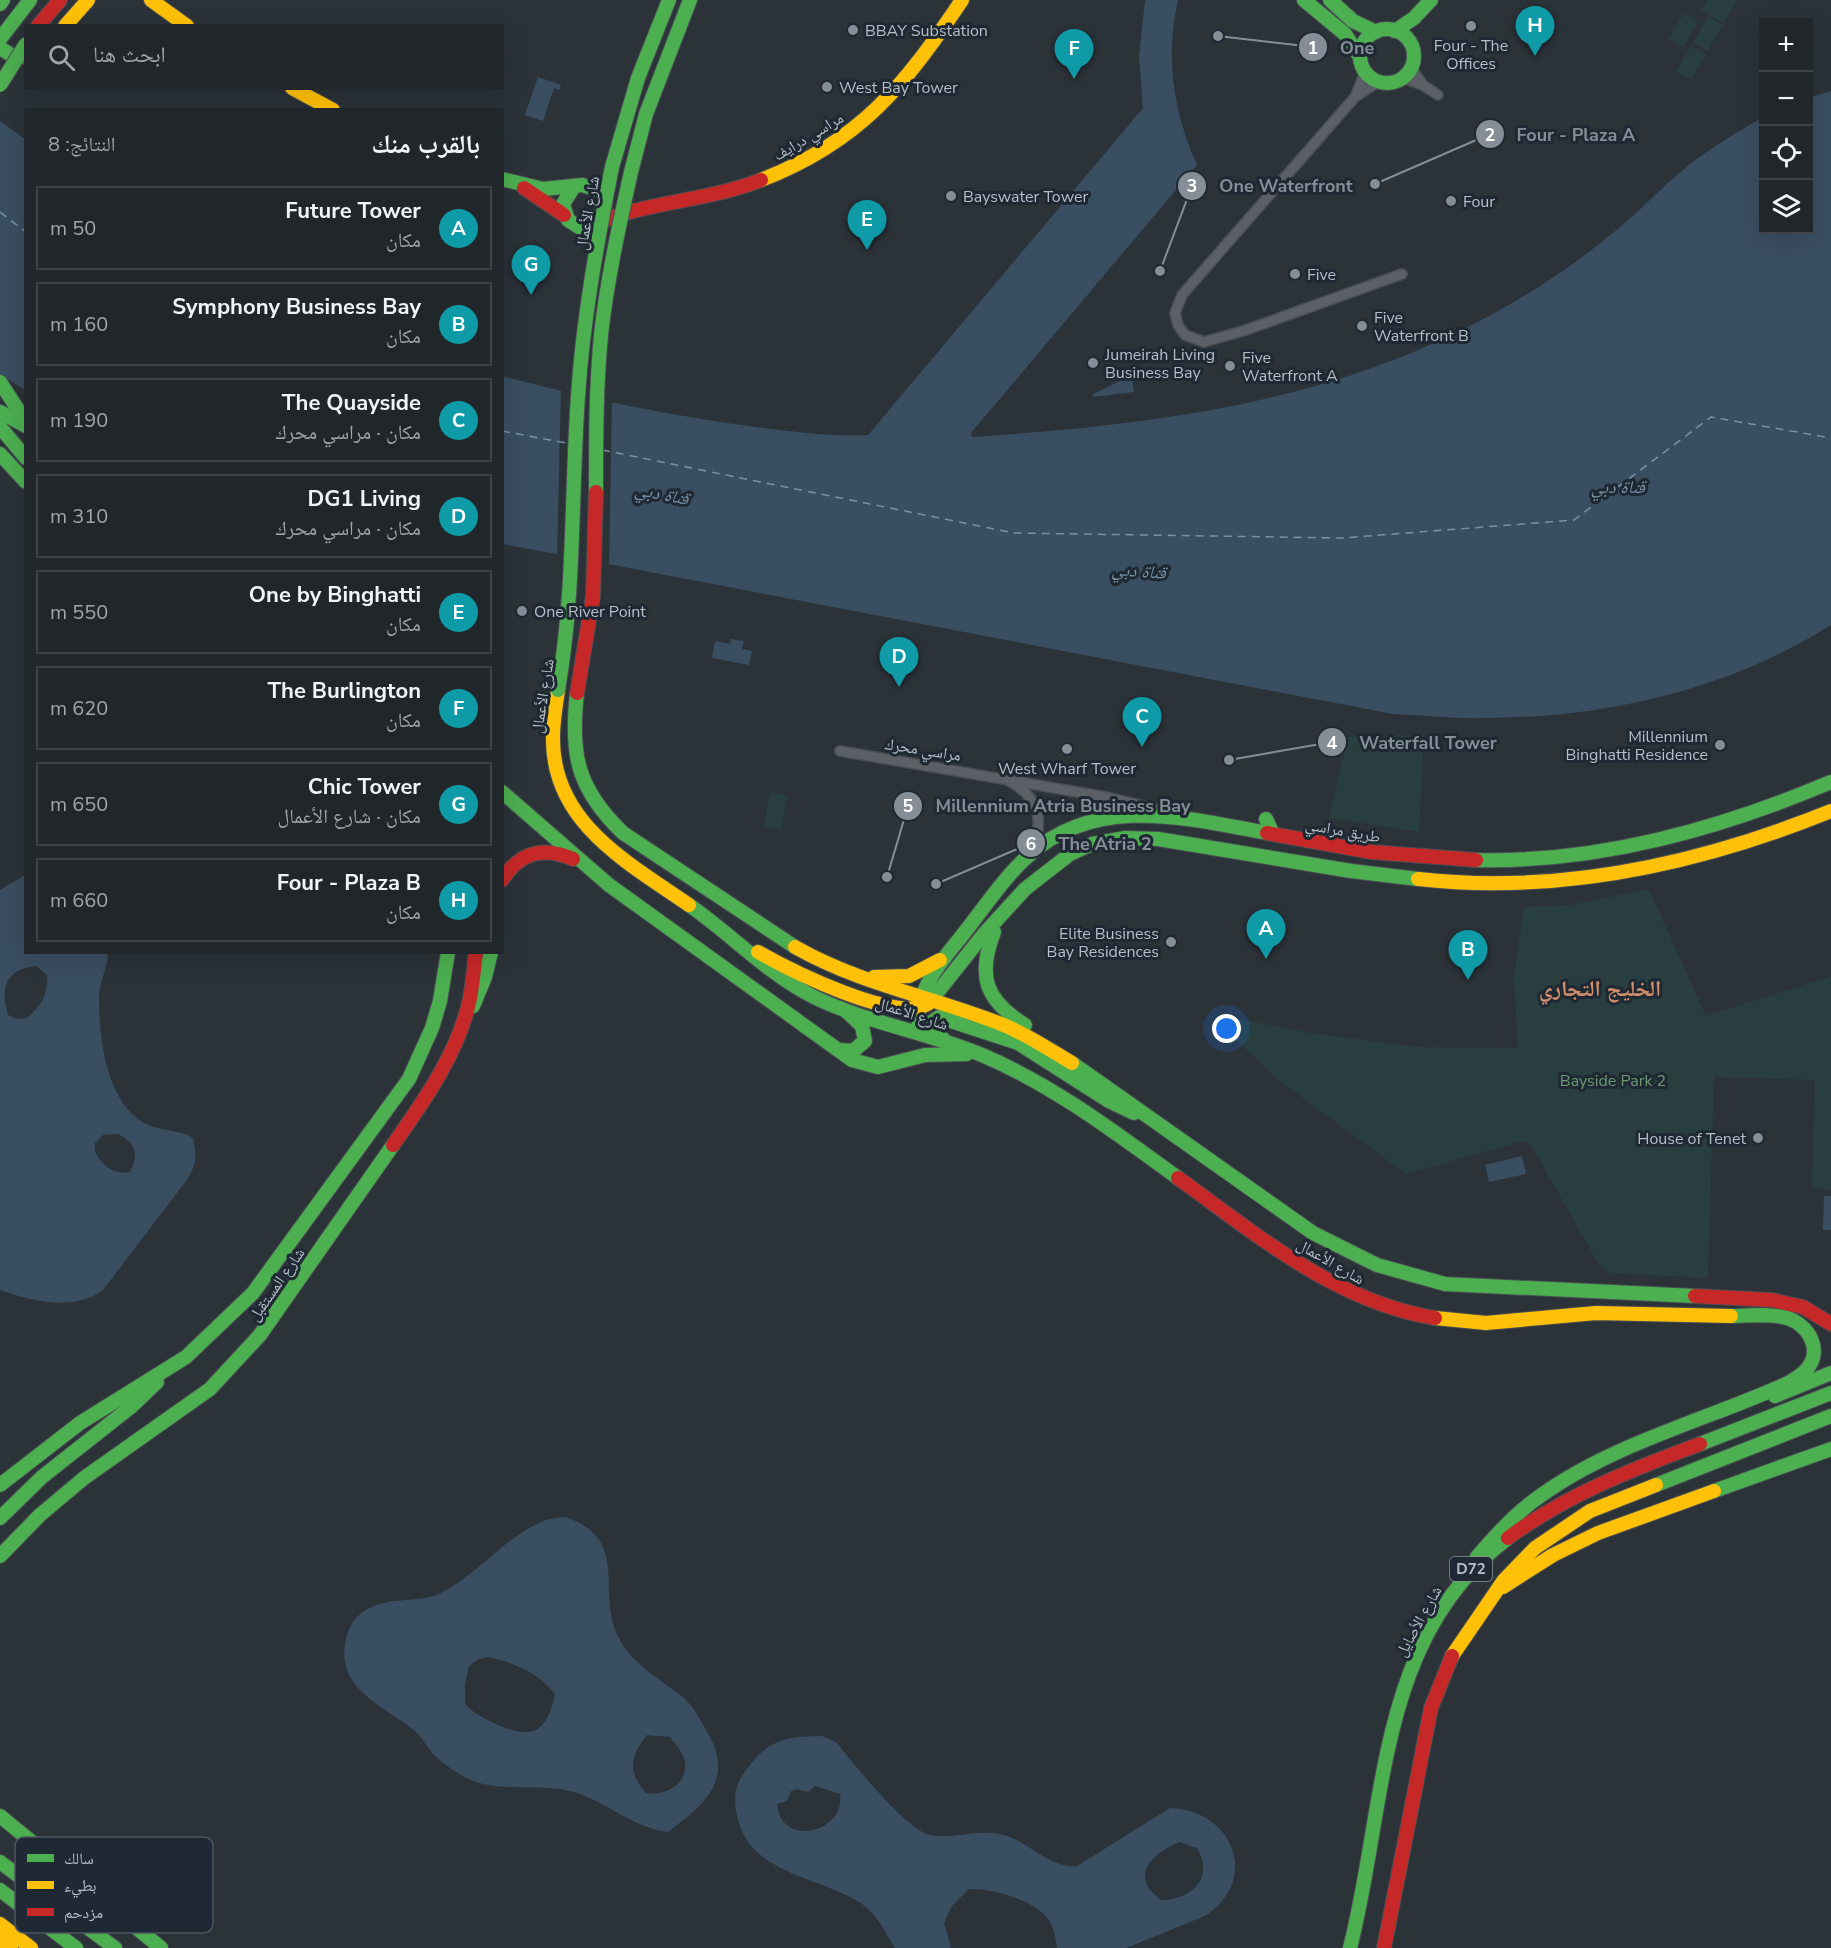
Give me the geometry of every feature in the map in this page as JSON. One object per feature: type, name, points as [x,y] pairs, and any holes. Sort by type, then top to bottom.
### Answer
[{"type":"street","points":[[0,4],[3,0]]},
{"type":"street","points":[[0,39],[30,0]]},
{"type":"street","points":[[40,24],[60,0]]},
{"type":"street","points":[[67,24],[88,0]]},
{"type":"street","points":[[151,0],[184,24]]},
{"type":"street","name":"شارع الأعمال","points":[[669,0],[638,78],[612,167],[583,345],[576,427],[572,604],[551,720],[551,747],[556,776],[576,818],[606,847],[736,939],[785,981],[843,1008],[995,1059],[1070,1103],[1310,1271],[1356,1295],[1413,1314],[1482,1323],[1598,1313],[1792,1319],[1807,1330],[1814,1347],[1810,1365],[1802,1381]]},
{"type":"street","name":"شارع الأعمال","points":[[690,0],[650,103],[631,172],[615,242],[600,337],[596,408],[594,574],[590,626],[572,725],[573,752],[579,775],[604,816],[623,833],[775,936],[840,971],[923,1002],[1022,1032],[1111,1089],[1330,1244],[1367,1262],[1405,1275],[1465,1287],[1773,1300],[1803,1308],[1831,1324]]},
{"type":"street","points":[[947,22],[955,0]]},
{"type":"street","points":[[947,22],[962,0]]},
{"type":"street","points":[[1304,0],[1345,34],[1360,57],[1365,72],[1378,82],[1391,83],[1407,73],[1414,56],[1409,41],[1395,31]]},
{"type":"street","points":[[1330,0],[1353,21],[1376,32],[1395,31],[1427,5]]},
{"type":"street","points":[[1409,41],[1427,5]]},
{"type":"street","name":"مراسي درايف","points":[[597,223],[642,206],[702,197],[745,186],[786,170],[825,149],[862,123],[894,93],[923,59],[947,22]]},
{"type":"street","points":[[1360,57],[1366,39],[1376,32]]},
{"type":"street","points":[[0,86],[24,47]]},
{"type":"street","points":[[0,48],[13,56],[24,57]]},
{"type":"street","points":[[1355,97],[1365,72]]},
{"type":"street","points":[[1407,73],[1438,95]]},
{"type":"street","points":[[1378,82],[1355,97],[1182,295],[1176,306],[1176,319],[1181,331],[1191,339],[1210,340],[1288,316],[1402,274]]},
{"type":"street","points":[[296,90],[329,108]]},
{"type":"street","points":[[504,180],[545,189],[588,186],[600,192],[606,208],[597,223],[579,227],[517,184]]},
{"type":"street","points":[[564,215],[563,200],[573,188]]},
{"type":"street","name":"مراسي درايف","points":[[600,192],[620,202],[642,206]]},
{"type":"street","points":[[0,381],[24,421]]},
{"type":"street","points":[[0,412],[24,423]]},
{"type":"street","points":[[0,427],[24,456]]},
{"type":"street","points":[[0,454],[24,480]]},
{"type":"street","name":"مراسي محرك","points":[[840,751],[1141,803],[1186,819]]},
{"type":"street","name":"مراسي محرك","points":[[1001,778],[1026,792],[1037,810],[1039,831],[1029,854]]},
{"type":"street","name":"طريق مراسي","points":[[923,1002],[951,951],[1029,854],[1061,833],[1101,819],[1144,814],[1406,856],[1509,859],[1611,848],[1715,819],[1776,806],[1831,782]]},
{"type":"street","points":[[504,794],[656,921],[852,1060],[878,1067],[936,1054],[960,1053],[995,1059]]},
{"type":"street","points":[[736,939],[798,974],[843,992],[905,1010],[923,1002],[1030,883],[1053,863],[1080,848],[1124,838],[1154,838],[1395,878],[1479,883],[1532,883],[1614,875],[1690,860],[1778,833],[1831,811]]},
{"type":"street","points":[[1266,819],[1273,834]]},
{"type":"street","points":[[504,878],[518,860],[538,851],[562,854],[591,868]]},
{"type":"street","points":[[1001,917],[985,957],[986,984],[993,1001],[1005,1014],[1059,1046],[1111,1089]]},
{"type":"street","points":[[840,971],[883,979],[902,978],[928,968],[951,951]]},
{"type":"street","name":"شارع المستقبل","points":[[0,1485],[73,1427],[168,1369],[221,1326],[267,1275],[394,1103],[409,1079],[432,1028],[440,1001],[448,954]]},
{"type":"street","name":"شارع المستقبل","points":[[0,1556],[58,1498],[191,1405],[245,1354],[416,1115],[443,1071],[463,1023],[470,998],[476,954]]},
{"type":"street","points":[[463,1023],[481,989],[490,954]]},
{"type":"street","points":[[920,1033],[923,1002]]},
{"type":"street","points":[[837,1049],[858,1049],[866,1036],[862,1026],[843,1008]]},
{"type":"street","points":[[946,1042],[931,1029],[933,1021],[939,1017],[1018,1043],[1042,1056],[1108,1101],[1161,1124]]},
{"type":"street","points":[[0,1518],[42,1477],[142,1398],[168,1369]]},
{"type":"street","points":[[1462,1578],[1497,1532],[1561,1482],[1608,1456],[1724,1410],[1802,1381],[1831,1373]]},
{"type":"street","name":"شارع الأصايل","points":[[1350,1947],[1400,1696],[1432,1623],[1462,1578],[1516,1530],[1578,1492],[1831,1393]]},
{"type":"street","name":"D72","points":[[1384,1948],[1431,1708],[1455,1650],[1490,1597],[1535,1548],[1590,1511],[1831,1416]]},
{"type":"street","points":[[1490,1597],[1545,1559],[1598,1533],[1830,1450]]},
{"type":"street","points":[[0,1816],[27,1837]]},
{"type":"street","points":[[0,1863],[15,1874]]},
{"type":"street","points":[[0,1890],[15,1901]]},
{"type":"street","points":[[0,1924],[31,1948]]},
{"type":"street","points":[[56,1933],[76,1948]]},
{"type":"street","points":[[95,1933],[115,1948]]},
{"type":"street","points":[[144,1933],[161,1948]]},
{"type":"street","points":[[0,1939],[11,1948]]},
{"type":"green space","points":[[1707,0],[1737,0],[1724,23],[1701,10]]},
{"type":"green space","points":[[1684,13],[1698,21],[1683,48],[1668,39]]},
{"type":"green space","points":[[1708,16],[1723,25],[1708,51],[1693,43]]},
{"type":"green space","points":[[1691,46],[1706,54],[1691,80],[1676,72]]},
{"type":"green space","points":[[1424,735],[1419,832],[1329,818],[1348,737]]},
{"type":"green space","points":[[770,792],[787,795],[782,829],[764,826]]},
{"type":"green space","name":"Bayside Park 2","points":[[1649,889],[1706,1016],[1831,976],[1831,1190],[1812,1188],[1815,1080],[1714,1077],[1708,1278],[1610,1273],[1599,1265],[1531,1145],[1523,1141],[1406,1174],[1277,1079],[1230,1034],[1234,1018],[1310,1033],[1419,1047],[1518,1048],[1514,976],[1524,907],[1570,905]]},
{"type":"water","name":"قناة دبي","points":[[1145,0],[1178,0],[1172,43],[1174,84],[1182,125],[1197,165],[971,433],[972,437],[1048,431],[1195,413],[1266,399],[1336,380],[1405,355],[1473,324],[1540,286],[1581,258],[1630,219],[1688,166],[1759,119],[1759,234],[1813,234],[1813,97],[1831,91],[1831,625],[1791,648],[1750,667],[1708,683],[1619,706],[1529,717],[1461,718],[1393,714],[504,544],[504,376],[664,413],[763,428],[868,435],[1143,108],[1139,57]]},
{"type":"water","points":[[538,77],[561,85],[559,90],[554,88],[543,121],[525,115]]},
{"type":"water","points":[[0,121],[24,138],[24,389],[0,374]]},
{"type":"water","points":[[1131,369],[1134,392],[1093,397],[1093,394],[1122,380]]},
{"type":"water","points":[[731,639],[744,641],[742,649],[752,651],[749,665],[712,658],[715,641],[730,644]]},
{"type":"water","points":[[24,876],[24,954],[108,954],[99,991],[99,1013],[103,1049],[113,1084],[131,1113],[144,1123],[193,1138],[195,1155],[194,1165],[186,1181],[103,1290],[92,1297],[66,1303],[39,1301],[0,1290],[0,890]],"holes":[[[36,966],[47,975],[43,999],[37,1009],[27,1018],[17,1019],[8,1015],[5,988],[12,975]],[[118,1134],[132,1145],[135,1155],[130,1172],[124,1173],[110,1169],[95,1152],[95,1143],[103,1135]]]},
{"type":"water","points":[[1522,1156],[1526,1174],[1489,1182],[1485,1165]]},
{"type":"water","points":[[1824,1196],[1831,1196],[1831,1230],[1823,1230]]},
{"type":"water","points":[[565,1517],[586,1527],[599,1539],[605,1553],[608,1570],[613,1622],[620,1640],[633,1658],[687,1701],[714,1746],[718,1761],[713,1788],[695,1811],[668,1832],[644,1826],[577,1793],[552,1788],[486,1785],[473,1781],[453,1770],[435,1756],[415,1731],[367,1696],[349,1674],[345,1661],[346,1638],[357,1617],[367,1609],[389,1602],[423,1598],[443,1592],[468,1576],[526,1530],[545,1521]],"holes":[[[489,1657],[507,1662],[533,1674],[555,1694],[547,1718],[536,1730],[519,1732],[508,1729],[472,1711],[465,1704],[465,1685],[469,1666],[479,1659]],[[647,1735],[670,1737],[685,1762],[685,1770],[679,1783],[661,1793],[646,1793],[633,1771],[634,1757]]]},
{"type":"water","points":[[822,1736],[836,1742],[880,1794],[907,1821],[930,1835],[987,1833],[1007,1836],[1049,1860],[1067,1866],[1077,1866],[1170,1808],[1192,1812],[1210,1821],[1224,1833],[1232,1849],[1235,1866],[1232,1884],[1222,1901],[1205,1916],[1126,1948],[1057,1948],[1049,1920],[1033,1906],[1001,1893],[969,1889],[952,1906],[944,1923],[951,1948],[895,1948],[868,1908],[845,1895],[771,1863],[756,1851],[744,1836],[737,1816],[735,1804],[737,1788],[741,1778],[761,1753],[777,1742],[787,1739]],"holes":[[[815,1786],[840,1794],[839,1807],[833,1818],[824,1826],[812,1830],[800,1831],[789,1827],[781,1818],[777,1804],[787,1801],[791,1791],[797,1789],[808,1792]],[[1179,1842],[1197,1848],[1202,1859],[1201,1878],[1197,1885],[1182,1896],[1161,1900],[1147,1885],[1146,1870],[1154,1858]]]},
{"type":"pier","points":[[561,389],[612,399],[609,568],[557,558]]},
{"type":"ferry route","points":[[0,212],[24,230]]},
{"type":"ferry route","points":[[602,450],[1014,533],[1342,538],[1574,520],[1711,417],[1831,438]]},
{"type":"ferry route","points":[[504,431],[571,444]]},
{"type":"traffic: fast","points":[[0,4],[3,0]]},
{"type":"traffic: fast","points":[[0,39],[30,0]]},
{"type":"traffic: fast","points":[[612,167],[638,78],[669,0]]},
{"type":"traffic: fast","points":[[631,172],[646,114],[690,0]]},
{"type":"traffic: fast","points":[[1304,0],[1345,34],[1360,57]]},
{"type":"traffic: fast","points":[[1330,0],[1353,21],[1376,32]]},
{"type":"traffic: fast","points":[[1395,31],[1414,18],[1431,0]]},
{"type":"traffic: fast","points":[[1387,29],[1397,31],[1406,37],[1412,46],[1414,56],[1412,66],[1406,75],[1397,81],[1387,83],[1377,81],[1368,75],[1362,66],[1360,56],[1362,46],[1368,37],[1377,31],[1387,29]]},
{"type":"traffic: fast","points":[[0,85],[24,47]]},
{"type":"traffic: fast","points":[[0,48],[13,56],[24,57]]},
{"type":"traffic: fast","points":[[558,690],[570,580],[580,367],[591,281],[612,167]]},
{"type":"traffic: fast","points":[[596,492],[597,394],[601,335],[610,273],[631,172]]},
{"type":"traffic: fast","points":[[504,179],[543,189],[582,185],[596,189],[603,197],[605,206],[597,223],[579,227],[568,220],[563,204],[573,188]]},
{"type":"traffic: fast","points":[[0,382],[24,419]]},
{"type":"traffic: fast","points":[[0,412],[24,425]]},
{"type":"traffic: fast","points":[[0,427],[24,456]]},
{"type":"traffic: fast","points":[[0,454],[24,480]]},
{"type":"traffic: fast","points":[[577,693],[576,753],[586,785],[608,817],[623,833],[795,947]]},
{"type":"traffic: fast","points":[[1476,860],[1568,856],[1658,840],[1746,814],[1831,782]]},
{"type":"traffic: fast","points":[[504,794],[609,885],[852,1060],[878,1067],[925,1055],[967,1054]]},
{"type":"traffic: fast","points":[[920,1033],[918,1019],[923,993],[936,969],[1011,874],[1028,856],[1054,837],[1083,824],[1112,818],[1143,816],[1174,817],[1267,833]]},
{"type":"traffic: fast","points":[[1266,819],[1273,834]]},
{"type":"traffic: fast","points":[[929,1003],[983,935],[1025,889],[1070,854],[1092,844],[1125,838],[1158,839],[1351,871],[1418,879]]},
{"type":"traffic: fast","points":[[689,905],[797,988],[855,1014],[961,1047],[1008,1067],[1059,1095],[1178,1178]]},
{"type":"traffic: fast","points":[[994,932],[986,962],[988,986],[1001,1006],[1025,1025]]},
{"type":"traffic: fast","points":[[0,1485],[80,1423],[186,1357],[253,1293],[409,1079],[432,1028],[440,1001],[448,954]]},
{"type":"traffic: fast","points":[[473,1006],[485,977],[491,954]]},
{"type":"traffic: fast","points":[[839,1050],[853,1051],[865,1041],[862,1026],[847,1012]]},
{"type":"traffic: fast","points":[[943,1039],[931,1029],[933,1021],[939,1017],[1018,1043],[1109,1101],[1134,1113]]},
{"type":"traffic: fast","points":[[1072,1063],[1313,1233],[1377,1265],[1445,1284],[1695,1296]]},
{"type":"traffic: fast","points":[[0,1556],[40,1515],[84,1478],[210,1389],[260,1335],[393,1145]]},
{"type":"traffic: fast","points":[[1477,1557],[1517,1515],[1560,1482],[1590,1465],[1654,1436],[1784,1385],[1802,1374],[1812,1362],[1814,1346],[1807,1332],[1795,1321],[1773,1316],[1731,1316]]},
{"type":"traffic: fast","points":[[1775,1396],[1831,1373]]},
{"type":"traffic: fast","points":[[0,1518],[42,1477],[132,1406],[157,1382]]},
{"type":"traffic: fast","points":[[1700,1444],[1831,1393]]},
{"type":"traffic: fast","points":[[1656,1485],[1831,1416]]},
{"type":"traffic: fast","points":[[1714,1491],[1831,1449]]},
{"type":"traffic: fast","points":[[1350,1948],[1381,1781],[1393,1726],[1410,1673],[1433,1624],[1465,1578],[1508,1538]]},
{"type":"traffic: fast","points":[[0,1816],[26,1837]]},
{"type":"traffic: fast","points":[[0,1862],[15,1873]]},
{"type":"traffic: fast","points":[[0,1890],[15,1901]]},
{"type":"traffic: fast","points":[[56,1933],[76,1948]]},
{"type":"traffic: fast","points":[[95,1933],[115,1948]]},
{"type":"traffic: fast","points":[[143,1933],[161,1948]]},
{"type":"traffic: slow","points":[[67,24],[88,0]]},
{"type":"traffic: slow","points":[[151,0],[184,24]]},
{"type":"traffic: slow","points":[[761,180],[796,165],[826,148],[877,108],[920,59],[962,0]]},
{"type":"traffic: slow","points":[[296,90],[329,108]]},
{"type":"traffic: slow","points":[[558,690],[553,730],[556,766],[565,793],[579,816],[597,837],[618,855],[689,905]]},
{"type":"traffic: slow","points":[[1418,879],[1471,883],[1524,883],[1629,871],[1731,846],[1831,811]]},
{"type":"traffic: slow","points":[[795,947],[868,980],[1006,1026],[1072,1063]]},
{"type":"traffic: slow","points":[[758,952],[818,982],[870,1001],[894,1007],[915,1008],[929,1003]]},
{"type":"traffic: slow","points":[[874,977],[909,976],[940,960]]},
{"type":"traffic: slow","points":[[1435,1318],[1486,1323],[1596,1313],[1731,1316]]},
{"type":"traffic: slow","points":[[1452,1656],[1504,1580],[1535,1548],[1590,1511],[1656,1485]]},
{"type":"traffic: slow","points":[[1503,1587],[1553,1555],[1598,1533],[1714,1491]]},
{"type":"traffic: slow","points":[[0,1924],[31,1948]]},
{"type":"traffic: slow","points":[[0,1939],[11,1948]]},
{"type":"traffic: jam","points":[[40,24],[60,0]]},
{"type":"traffic: jam","points":[[597,223],[638,210],[741,187],[761,180]]},
{"type":"traffic: jam","points":[[524,188],[564,215]]},
{"type":"traffic: jam","points":[[577,693],[593,596],[596,492]]},
{"type":"traffic: jam","points":[[1267,833],[1371,852],[1476,860]]},
{"type":"traffic: jam","points":[[504,877],[516,863],[533,854],[552,853],[573,859]]},
{"type":"traffic: jam","points":[[393,1145],[439,1075],[458,1038],[470,998],[476,954]]},
{"type":"traffic: jam","points":[[1178,1178],[1268,1243],[1331,1282],[1399,1310],[1435,1318]]},
{"type":"traffic: jam","points":[[1695,1296],[1772,1300],[1803,1307],[1831,1324]]},
{"type":"traffic: jam","points":[[1508,1538],[1553,1509],[1601,1484],[1700,1444]]},
{"type":"traffic: jam","points":[[1384,1948],[1431,1708],[1452,1656]]},
{"type":"place","name":"Four - The Offices","points":[[1471,26]]},
{"type":"place","name":"BBAY Substation","points":[[853,30]]},
{"type":"place","name":"One","points":[[1218,36]]},
{"type":"place","name":"Four - Plaza B","points":[[1535,56]]},
{"type":"place","name":"The Burlington","points":[[1074,79]]},
{"type":"place","name":"West Bay Tower","points":[[827,87]]},
{"type":"place","name":"Four - Plaza A","points":[[1375,184]]},
{"type":"place","name":"Bayswater Tower","points":[[951,196]]},
{"type":"place","name":"Four","points":[[1451,201]]},
{"type":"place","name":"One by Binghatti","points":[[867,250]]},
{"type":"place","name":"One Waterfront","points":[[1160,271]]},
{"type":"place","name":"Five","points":[[1295,274]]},
{"type":"place","name":"Chic Tower","points":[[531,295]]},
{"type":"place","name":"Five Waterfront B","points":[[1362,326]]},
{"type":"place","name":"Jumeirah Living Business Bay","points":[[1093,363]]},
{"type":"place","name":"Five Waterfront A","points":[[1230,366]]},
{"type":"place","name":"One River Point","points":[[522,611]]},
{"type":"place","name":"DG1 Living","points":[[899,687]]},
{"type":"place","name":"Millennium Binghatti Residence","points":[[1720,745]]},
{"type":"place","name":"The Quayside","points":[[1142,747]]},
{"type":"place","name":"West Wharf Tower","points":[[1067,749]]},
{"type":"place","name":"Waterfall Tower","points":[[1229,760]]},
{"type":"place","name":"Millennium Atria Business Bay","points":[[887,877]]},
{"type":"place","name":"The Atria 2","points":[[936,884]]},
{"type":"place","name":"Elite Business Bay Residences","points":[[1171,942]]},
{"type":"place","name":"Future Tower","points":[[1266,959]]},
{"type":"place","name":"Symphony Business Bay","points":[[1468,980]]},
{"type":"place","name":"House of Tenet","points":[[1758,1138]]},
{"type":"district","name":"الخليج التجاري","points":[[1600,988]]}]
